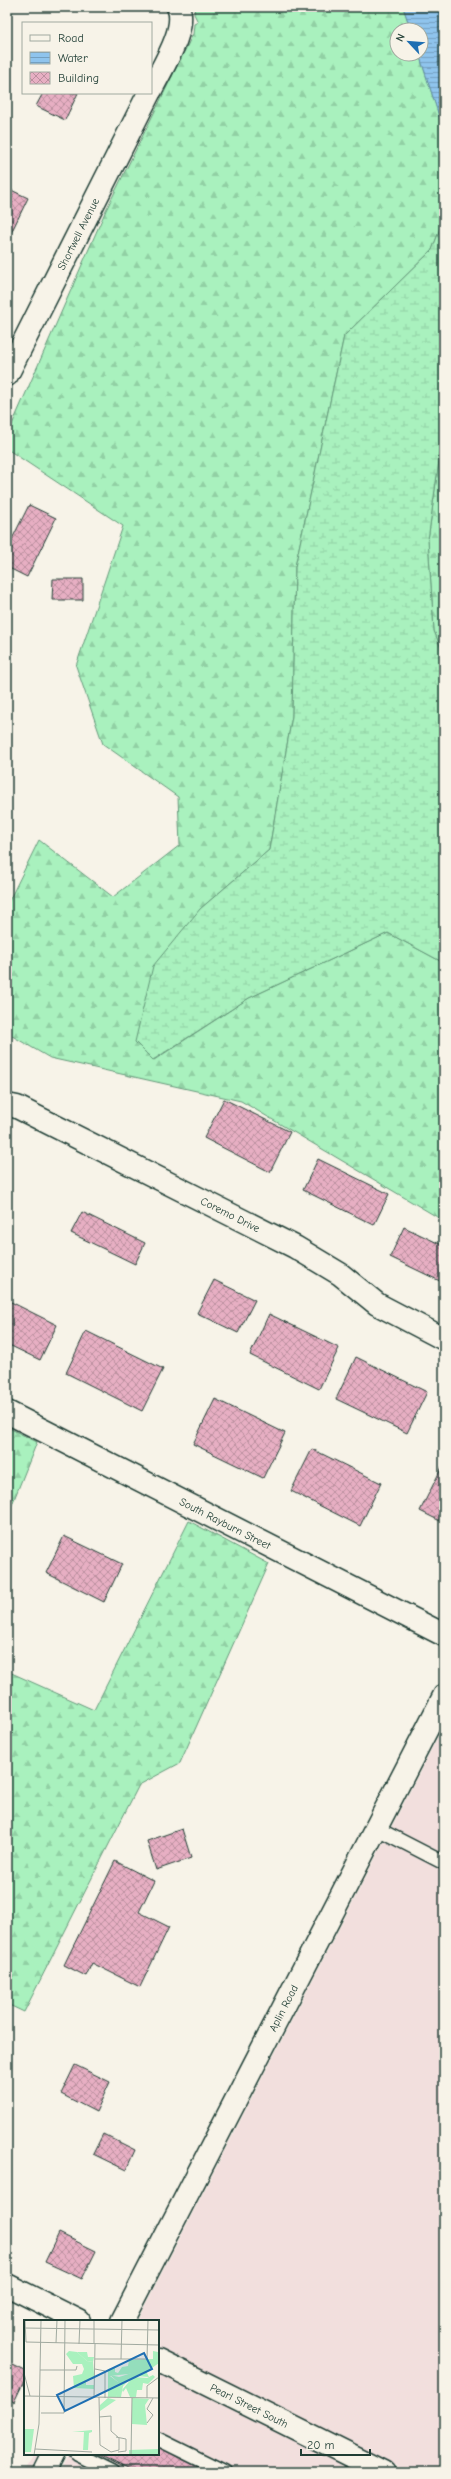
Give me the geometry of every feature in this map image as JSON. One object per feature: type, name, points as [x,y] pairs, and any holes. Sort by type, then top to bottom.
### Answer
[{"type":"street","points":[[152,88],[181,28],[179,11]]},
{"type":"street","name":"Shortwell Avenue","points":[[7,375],[149,94]]},
{"type":"street","name":"Coremo Drive","points":[[7,1105],[17,1107],[296,1247],[340,1274],[377,1304],[444,1339]]},
{"type":"street","name":"South Rayburn Street","points":[[7,1412],[444,1635]]},
{"type":"street","name":"Aplin Road","points":[[123,2320],[444,1696]]},
{"type":"street","points":[[7,2285],[77,2320]]},
{"type":"street","name":"Pearl Street South","points":[[159,2360],[383,2472]]},
{"type":"street","points":[[44,2472],[53,2455]]},
{"type":"lane","points":[[376,1828],[444,1862]]},
{"type":"lane","points":[[159,2439],[225,2472]]},
{"type":"lane","points":[[79,2455],[113,2472]]},
{"type":"shaded area","points":[[444,1725],[444,2472],[409,2472],[159,2347],[159,2320],[138,2320]]},
{"type":"shaded area","points":[[159,2373],[357,2472],[59,2472],[68,2455],[159,2455]]},
{"type":"shaded area","points":[[33,2455],[38,2455],[29,2472],[24,2472]]},
{"type":"green space","points":[[195,7],[403,7],[408,22],[389,22],[389,62],[422,62],[444,131],[444,218],[432,250],[344,336],[295,567],[292,716],[269,850],[200,909],[154,1060],[249,998],[388,933],[444,963],[444,1221],[241,1101],[50,1058],[7,1033],[7,905],[39,840],[113,897],[180,845],[178,797],[103,744],[76,666],[123,526],[7,449],[7,436],[106,210],[193,34],[194,24],[198,22],[194,14]]},
{"type":"green space","points":[[444,218],[444,435],[442,439],[428,540],[434,631],[444,656],[444,963],[388,933],[249,998],[153,1060],[135,1042],[153,966],[200,909],[269,850],[292,716],[295,567],[344,336],[432,250]]},
{"type":"green space","points":[[444,435],[444,656],[434,631],[428,540],[442,439]]},
{"type":"green space","points":[[7,1427],[37,1442],[7,1517]]},
{"type":"green space","points":[[189,1521],[269,1564],[180,1763],[139,1785],[24,2012],[7,2004],[7,1671],[94,1710]]},
{"type":"water","points":[[403,7],[444,7],[444,131],[422,62],[429,62],[429,22],[408,22]]},
{"type":"building","points":[[42,94],[78,94],[65,120],[36,106]]},
{"type":"building","points":[[7,188],[28,198],[11,233],[7,231]]},
{"type":"building","points":[[29,505],[56,518],[27,577],[7,567],[7,549]]},
{"type":"building","points":[[53,579],[83,579],[83,600],[52,600]]},
{"type":"building","points":[[224,1099],[290,1132],[270,1172],[204,1138]]},
{"type":"building","points":[[318,1159],[389,1194],[374,1225],[303,1190]]},
{"type":"building","points":[[82,1212],[145,1243],[135,1264],[71,1233]]},
{"type":"building","points":[[404,1227],[444,1246],[444,1283],[390,1257]]},
{"type":"building","points":[[214,1280],[255,1300],[238,1333],[197,1313]]},
{"type":"building","points":[[7,1300],[57,1325],[40,1360],[7,1344]]},
{"type":"building","points":[[269,1314],[339,1348],[319,1389],[250,1355]]},
{"type":"building","points":[[86,1331],[163,1369],[142,1411],[66,1373]]},
{"type":"building","points":[[356,1357],[427,1392],[407,1433],[336,1399]]},
{"type":"building","points":[[215,1399],[285,1433],[263,1478],[193,1444]]},
{"type":"building","points":[[312,1449],[381,1483],[360,1526],[291,1491]]},
{"type":"building","points":[[444,1463],[444,1523],[420,1511]]},
{"type":"building","points":[[64,1536],[122,1564],[104,1602],[46,1573]]},
{"type":"building","points":[[182,1829],[191,1858],[156,1870],[147,1841]]},
{"type":"building","points":[[115,1861],[154,1881],[139,1912],[169,1927],[140,1987],[92,1963],[86,1976],[64,1965]]},
{"type":"building","points":[[75,2065],[110,2082],[96,2112],[61,2094]]},
{"type":"building","points":[[103,2134],[135,2150],[126,2170],[93,2154]]},
{"type":"building","points":[[59,2233],[96,2251],[82,2279],[45,2262]]},
{"type":"building","points":[[7,2362],[24,2370],[24,2381],[14,2402],[7,2398]]},
{"type":"building","points":[[159,2446],[213,2472],[134,2472],[99,2455],[159,2455]]}]
